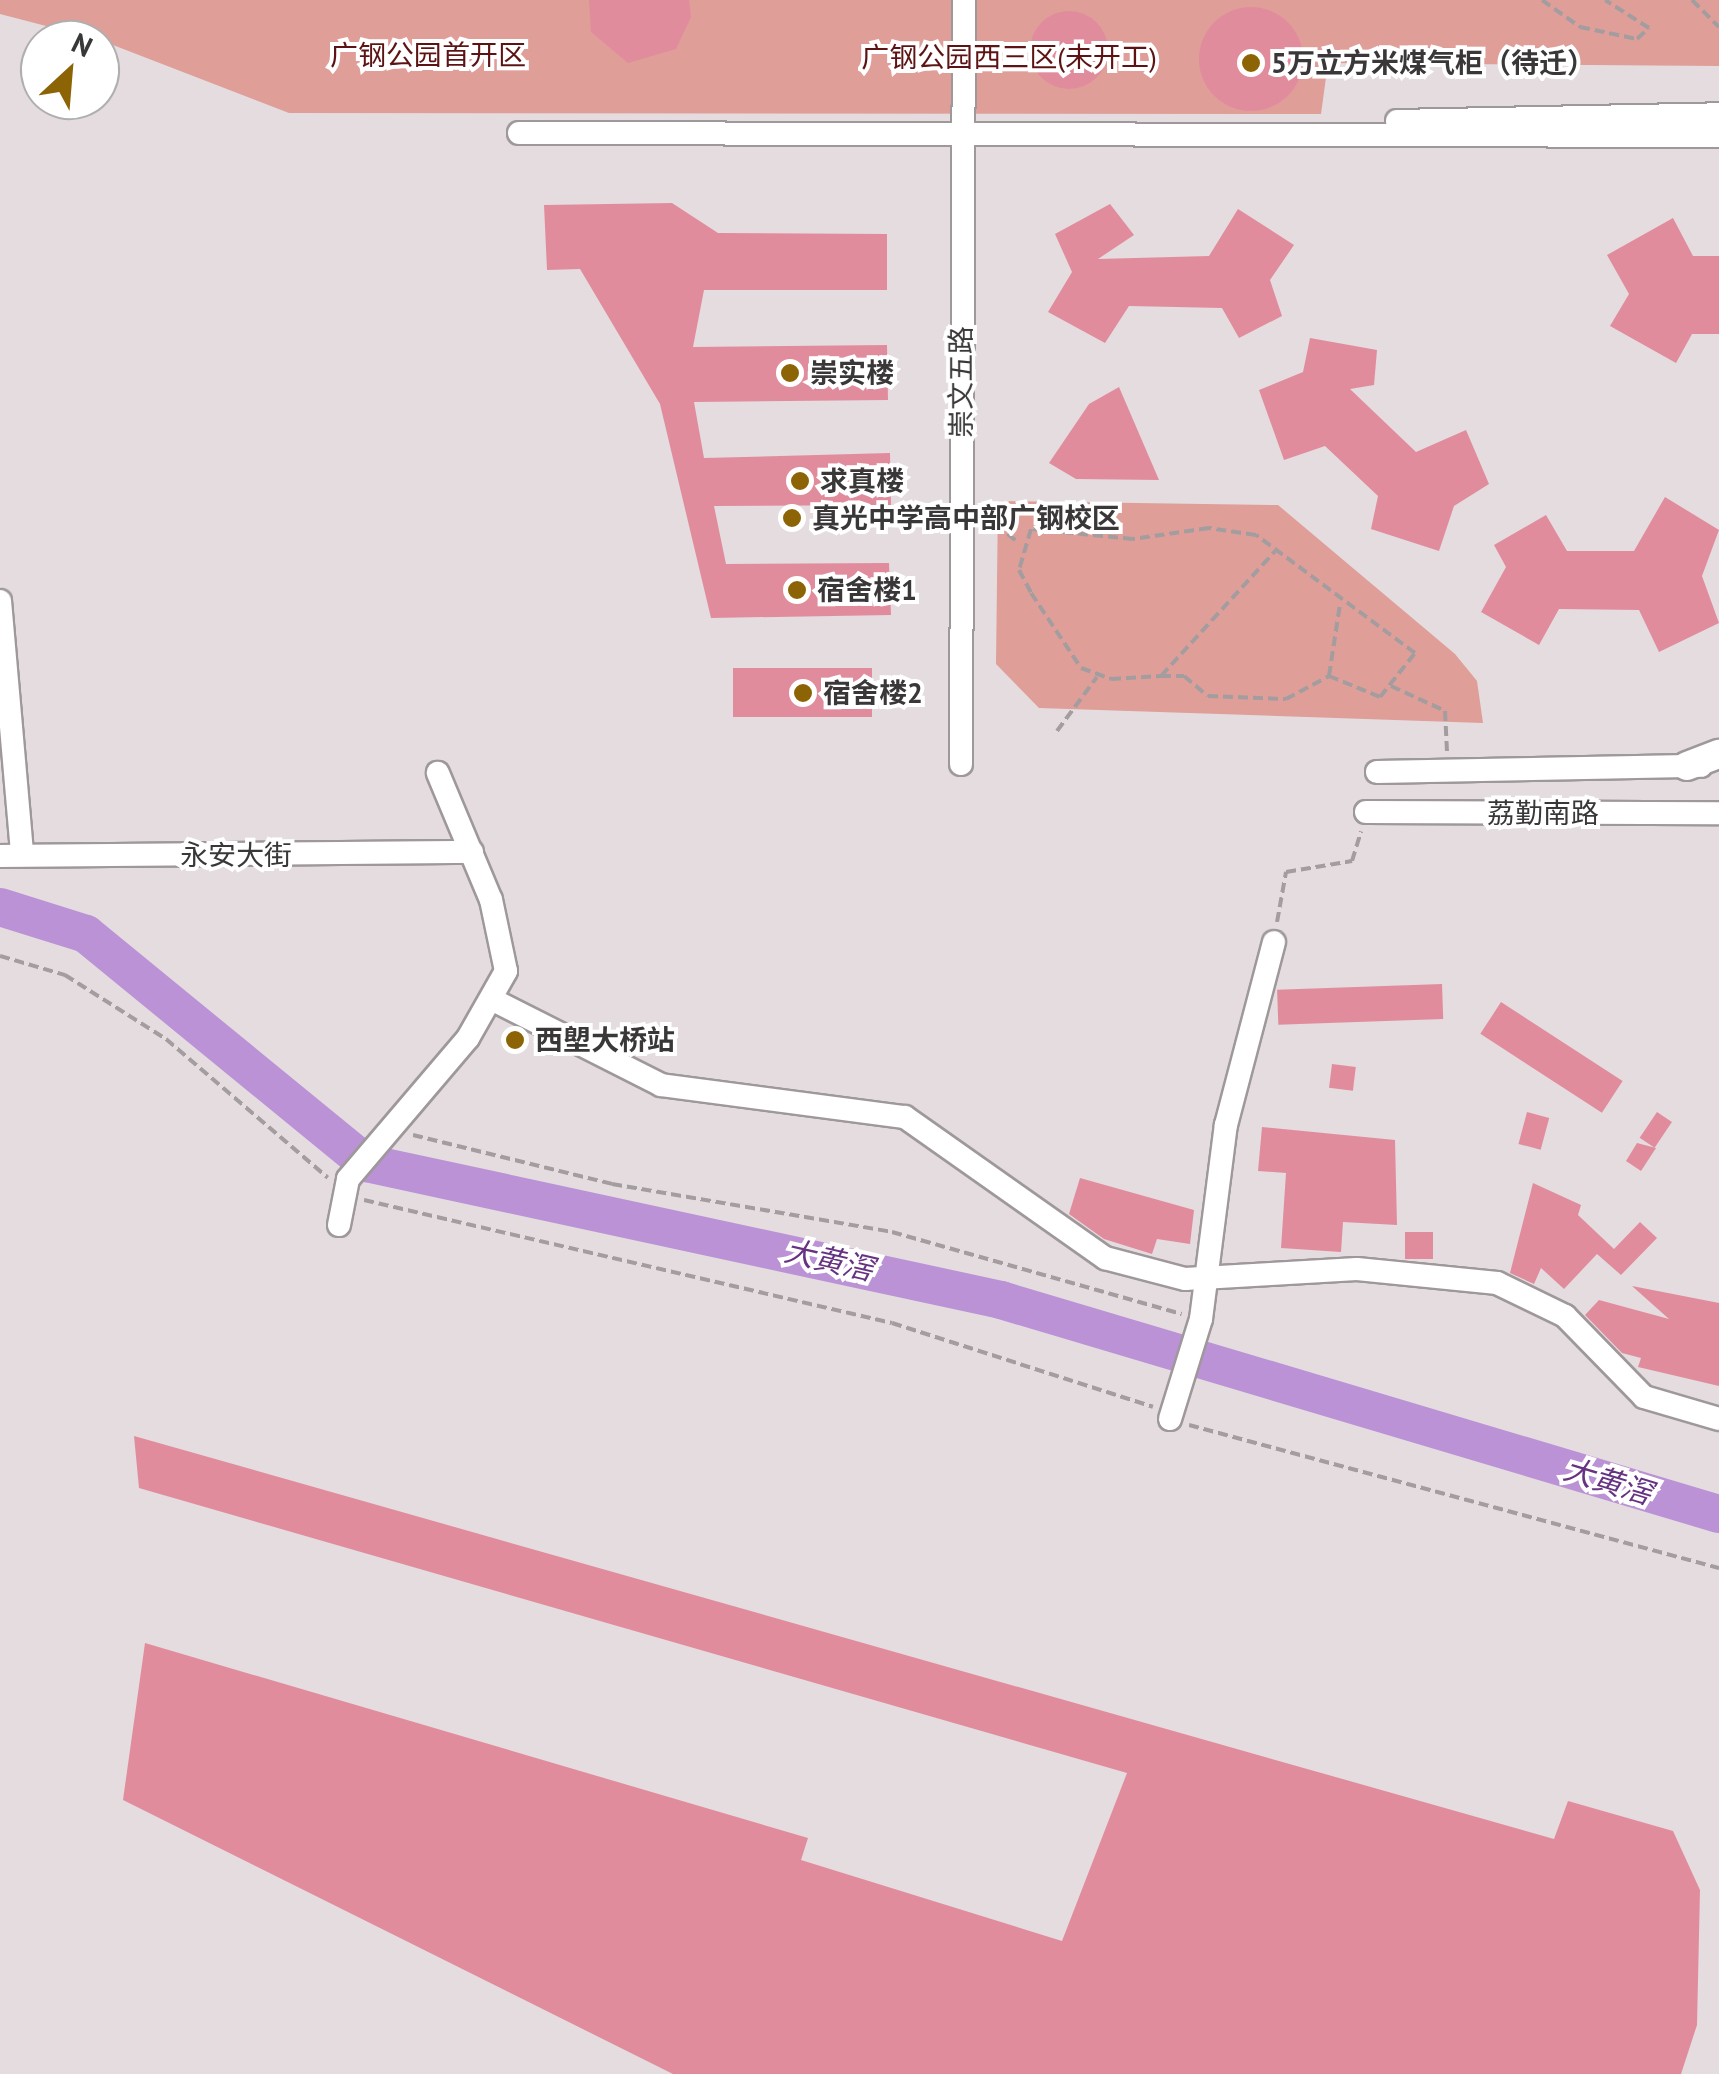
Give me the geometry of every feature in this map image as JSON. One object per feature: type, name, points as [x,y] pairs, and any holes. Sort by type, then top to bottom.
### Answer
[{"type":"main road","points":[[1688,766],[1719,754]]},
{"type":"street","name":"崇文五路","points":[[961,764],[964,0]]},
{"type":"street","points":[[1310,132],[1453,114],[1719,114]]},
{"type":"street","points":[[519,133],[1719,136]]},
{"type":"street","points":[[0,600],[11,856]]},
{"type":"street","name":"荔勤南路","points":[[1377,772],[1448,774],[1719,766]]},
{"type":"street","points":[[339,1224],[347,1187],[494,1001],[506,956],[472,852],[438,773]]},
{"type":"street","name":"荔勤南路","points":[[1366,812],[1719,814]]},
{"type":"street","name":"永安大街","points":[[11,856],[472,852]]},
{"type":"street","points":[[1168,1416],[1176,1380],[1196,1329],[1226,1125],[1274,942]]},
{"type":"street","points":[[494,1001],[661,1085],[906,1117],[1085,1252],[1206,1280],[1357,1269],[1498,1282],[1565,1316],[1644,1397],[1719,1419]]},
{"type":"path","points":[[1542,0],[1580,27],[1637,40],[1649,28],[1605,0]]},
{"type":"path","points":[[1692,0],[1719,28]]},
{"type":"path","points":[[982,514],[1019,544],[1031,593],[1080,668],[1097,677],[1184,676],[1208,696],[1286,699],[1328,676]]},
{"type":"path","points":[[1019,544],[1031,529],[1179,539],[1208,528],[1256,535],[1340,604],[1415,653],[1380,697],[1328,676]]},
{"type":"path","points":[[1161,676],[1275,551]]},
{"type":"path","points":[[1328,676],[1340,604]]},
{"type":"path","points":[[1057,731],[1097,677]]},
{"type":"path","points":[[1391,686],[1445,711],[1448,774]]},
{"type":"path","points":[[1274,942],[1286,872],[1352,862],[1366,812]]},
{"type":"path","points":[[0,956],[65,974],[166,1039],[347,1187],[892,1323],[1168,1416],[1719,1568]]},
{"type":"path","points":[[387,1132],[612,1184],[892,1232],[1196,1329]]},
{"type":"green space","name":"广钢公园西三区(未开工)","points":[[0,0],[1719,0],[1719,66],[1328,63],[1321,114],[289,113],[120,48],[120,20],[23,20],[0,14]]},
{"type":"green space","points":[[998,501],[1278,505],[1455,654],[1477,681],[1483,723],[1039,708],[996,664]]},
{"type":"building","points":[[589,0],[689,0],[691,17],[676,49],[628,63],[591,32]]},
{"type":"building","name":"5万立方米煤气柜（待迁）","points":[[1251,7],[1271,11],[1288,22],[1299,39],[1303,59],[1299,79],[1288,96],[1271,107],[1251,111],[1231,107],[1214,96],[1203,79],[1199,59],[1203,39],[1214,22],[1231,11]]},
{"type":"building","points":[[1061,11],[1077,11],[1102,28],[1108,50],[1102,72],[1091,83],[1077,89],[1061,89],[1036,72],[1030,58],[1030,42],[1047,17]]},
{"type":"building","points":[[672,203],[718,233],[887,234],[887,290],[704,290],[693,347],[887,345],[888,400],[694,402],[704,458],[890,453],[891,505],[714,506],[726,564],[889,563],[891,615],[711,618],[660,404],[580,269],[547,270],[544,205]]},
{"type":"building","points":[[1110,204],[1134,235],[1098,259],[1209,256],[1238,209],[1294,245],[1270,280],[1282,316],[1239,338],[1222,308],[1129,306],[1105,343],[1048,312],[1072,272],[1055,234]]},
{"type":"building","points":[[1673,218],[1693,256],[1719,256],[1719,334],[1692,334],[1676,363],[1610,326],[1629,294],[1607,255]]},
{"type":"building","points":[[1310,338],[1377,350],[1374,385],[1350,389],[1416,452],[1466,430],[1489,484],[1454,506],[1439,551],[1371,529],[1378,496],[1325,446],[1284,460],[1259,390],[1303,372]]},
{"type":"building","points":[[1119,387],[1159,480],[1076,479],[1049,463],[1089,404]]},
{"type":"building","points":[[1665,497],[1719,530],[1702,576],[1719,623],[1659,652],[1639,610],[1559,609],[1539,645],[1481,612],[1506,567],[1494,545],[1546,515],[1567,551],[1634,551]]},
{"type":"building","name":"宿舍楼2","points":[[733,668],[872,668],[872,717],[733,717]]},
{"type":"building","points":[[1442,984],[1443,1019],[1278,1025],[1277,990]]},
{"type":"building","points":[[1501,1002],[1623,1081],[1602,1113],[1480,1034]]},
{"type":"building","points":[[1332,1064],[1356,1067],[1353,1091],[1329,1088]]},
{"type":"building","points":[[1527,1112],[1549,1118],[1541,1150],[1518,1144]]},
{"type":"building","points":[[1657,1112],[1672,1122],[1655,1148],[1640,1138]]},
{"type":"building","points":[[1262,1127],[1395,1140],[1397,1225],[1343,1222],[1341,1252],[1281,1248],[1286,1173],[1258,1171]]},
{"type":"building","points":[[1637,1143],[1656,1148],[1641,1171],[1626,1161]]},
{"type":"building","points":[[1080,1178],[1194,1210],[1190,1244],[1157,1239],[1152,1254],[1104,1239],[1069,1214]]},
{"type":"building","points":[[1533,1183],[1581,1205],[1578,1215],[1614,1249],[1640,1222],[1657,1238],[1621,1275],[1597,1254],[1564,1289],[1541,1268],[1534,1284],[1510,1273]]},
{"type":"building","points":[[1405,1232],[1433,1232],[1433,1259],[1405,1259]]},
{"type":"building","points":[[1632,1286],[1719,1303],[1719,1386],[1638,1367],[1641,1358],[1622,1353],[1585,1315],[1599,1300],[1669,1319]]},
{"type":"building","points":[[134,1436],[1554,1839],[1568,1801],[1673,1831],[1700,1890],[1697,2025],[1681,2074],[673,2074],[123,1800],[145,1643],[808,1838],[801,1860],[1062,1941],[1127,1773],[139,1488]]},
{"type":"waterway","name":"大黄滘","points":[[0,907],[86,934],[366,1163],[1001,1300],[1719,1514]]},
{"type":"place","name":"5万立方米煤气柜（待迁）","points":[[1251,63]]},
{"type":"place","name":"崇实楼","points":[[790,373]]},
{"type":"place","name":"求真楼","points":[[800,481]]},
{"type":"place","name":"真光中学高中部广钢校区","points":[[792,518]]},
{"type":"place","name":"宿舍楼1","points":[[797,590]]},
{"type":"place","name":"宿舍楼2","points":[[803,693]]},
{"type":"place","name":"西塱大桥站","points":[[515,1040]]},
{"type":"park label","name":"广钢公园首开区","points":[[428,55]]}]
